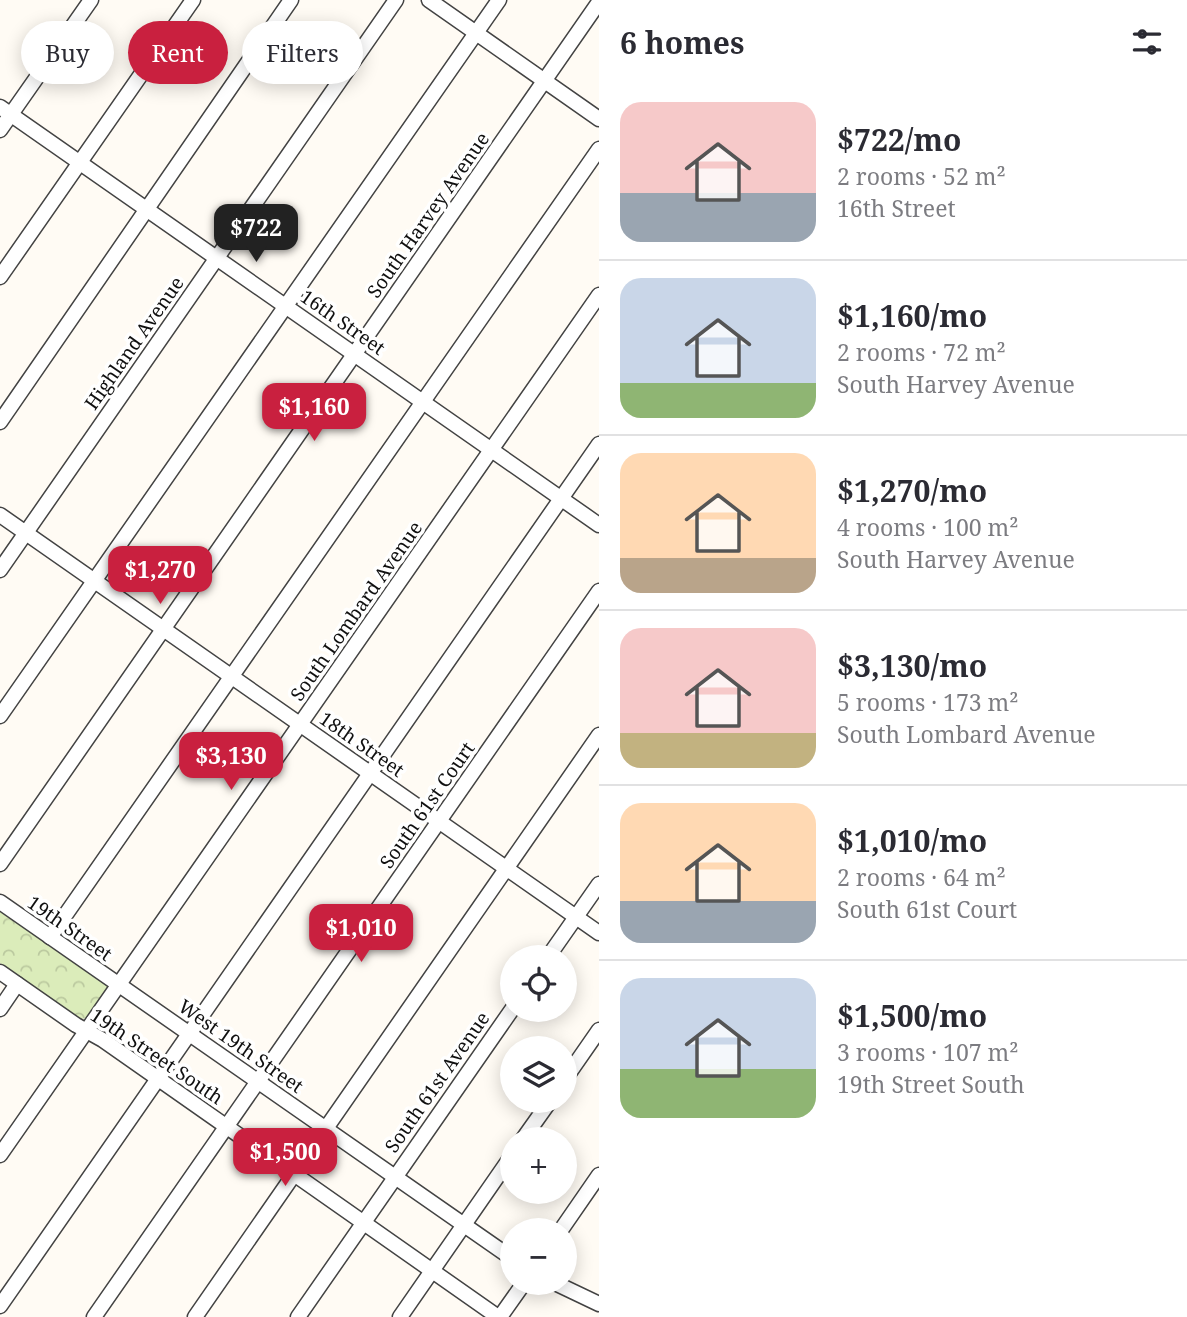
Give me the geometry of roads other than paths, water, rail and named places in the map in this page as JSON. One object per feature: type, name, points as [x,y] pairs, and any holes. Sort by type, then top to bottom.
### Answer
[{"type":"street","points":[[0,130],[6,111],[91,0]]},
{"type":"street","points":[[0,277],[193,0]]},
{"type":"street","points":[[0,422],[291,0]]},
{"type":"street","name":"Highland Avenue","points":[[0,570],[396,0]]},
{"type":"street","points":[[429,0],[599,119]]},
{"type":"street","points":[[0,716],[499,0]]},
{"type":"street","name":"South Harvey Avenue","points":[[0,864],[599,2]]},
{"type":"street","name":"16th Street","points":[[6,111],[599,525]]},
{"type":"street","points":[[50,937],[599,149]]},
{"type":"street","name":"South Lombard Avenue","points":[[0,1155],[599,295]]},
{"type":"street","points":[[0,1306],[599,444]]},
{"type":"street","name":"18th Street","points":[[0,515],[599,933]]},
{"type":"street","name":"South 61st Court","points":[[94,1317],[599,591]]},
{"type":"street","points":[[195,1317],[599,735]]},
{"type":"street","points":[[556,945],[599,884]]},
{"type":"street","name":"19th Street","points":[[0,902],[119,985]]},
{"type":"street","name":"19th Street South","points":[[0,972],[227,1126],[499,1317]]},
{"type":"street","points":[[0,1009],[17,984]]},
{"type":"street","name":"West 19th Street","points":[[119,985],[500,1250]]},
{"type":"street","name":"South 61st Avenue","points":[[298,1317],[503,1022]]},
{"type":"street","points":[[577,1062],[599,1030]]},
{"type":"street","points":[[400,1317],[500,1173]]},
{"type":"street","points":[[569,1218],[599,1175]]},
{"type":"street","points":[[577,1294],[599,1304]]},
{"type":"street","points":[[499,1317],[515,1295]]}]
